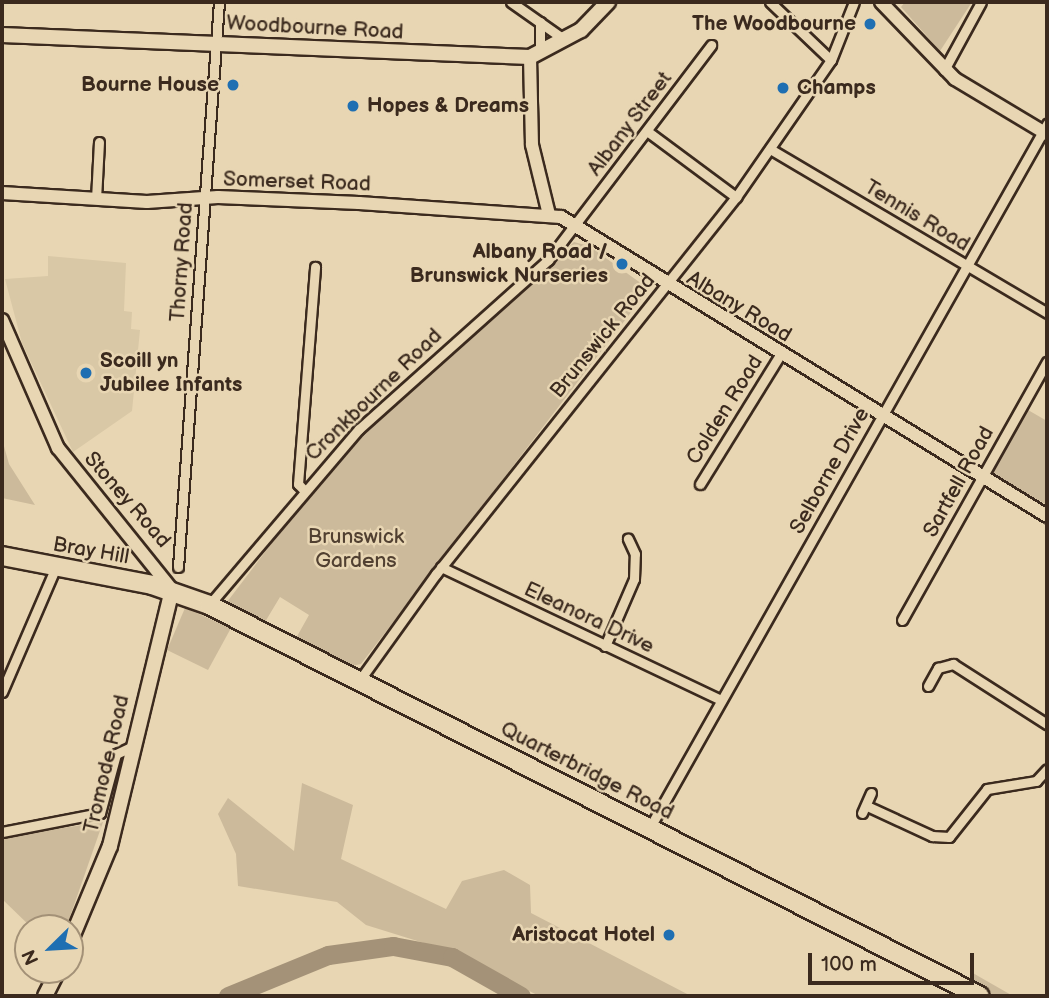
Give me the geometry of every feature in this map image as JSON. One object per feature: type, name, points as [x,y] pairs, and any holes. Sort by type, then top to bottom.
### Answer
[{"type":"highway","name":"Bray Hill","points":[[2,556],[55,569],[172,590]]},
{"type":"highway","name":"Quarterbridge Road","points":[[172,590],[209,605],[980,996]]},
{"type":"main road","name":"Woodbourne Road","points":[[2,35],[535,54],[565,40],[608,2]]},
{"type":"main road","points":[[886,3],[944,70],[1046,130]]},
{"type":"main road","points":[[535,54],[532,145],[549,215]]},
{"type":"main road","name":"Somerset Road","points":[[2,193],[96,199],[204,200],[549,215]]},
{"type":"main road","name":"Albany Road","points":[[549,215],[577,223],[666,285],[1047,516]]},
{"type":"main road","name":"Stoney Road","points":[[2,320],[58,448],[172,590]]},
{"type":"main road","name":"Tromode Road","points":[[82,914],[110,846],[129,748],[172,590]]},
{"type":"street","name":"Thorny Road","points":[[178,567],[219,2]]},
{"type":"street","points":[[511,2],[565,40]]},
{"type":"street","points":[[770,2],[831,60]]},
{"type":"street","name":"Brunswick Road","points":[[359,681],[442,567],[736,197],[831,60],[854,2]]},
{"type":"street","points":[[944,70],[982,2]]},
{"type":"street","points":[[535,54],[540,22]]},
{"type":"street","name":"Albany Street","points":[[577,223],[711,45]]},
{"type":"street","name":"Selborne Drive","points":[[649,829],[881,416],[1046,130]]},
{"type":"street","points":[[646,131],[736,197]]},
{"type":"street","points":[[96,199],[99,142]]},
{"type":"street","name":"Tennis Road","points":[[770,149],[1047,313]]},
{"type":"street","name":"Cronkbourne Road","points":[[209,605],[303,489],[408,381],[548,260],[577,223]]},
{"type":"street","points":[[303,489],[299,484],[314,267]]},
{"type":"street","name":"Colden Road","points":[[700,484],[780,355]]},
{"type":"street","name":"Sartfell Road","points":[[902,620],[1047,362]]},
{"type":"street","points":[[606,646],[634,579],[635,554],[628,539]]},
{"type":"street","name":"Eleanora Drive","points":[[442,567],[721,700]]},
{"type":"street","points":[[2,692],[55,569]]},
{"type":"street","points":[[928,686],[939,668],[953,664],[1047,724]]},
{"type":"street","points":[[2,832],[100,813],[116,754],[129,748]]},
{"type":"street","points":[[871,793],[864,809],[932,836],[950,837],[987,789],[1036,780],[1047,769]]},
{"type":"shaded area","name":"Scoill yn Jubilee Infants","points":[[48,256],[126,263],[124,311],[132,312],[131,329],[140,330],[132,411],[73,452],[22,343],[5,279],[48,276]]},
{"type":"green space","points":[[905,2],[972,2],[940,51],[901,7]]},
{"type":"green space","name":"Brunswick Gardens","points":[[574,242],[589,246],[649,289],[361,664],[346,667],[295,640],[309,615],[280,597],[265,622],[227,602],[326,472],[411,387]]},
{"type":"green space","points":[[1028,410],[1047,421],[1047,505],[992,474]]},
{"type":"green space","points":[[2,439],[9,464],[35,505],[2,498]]},
{"type":"green space","points":[[185,608],[231,628],[208,670],[167,650]]},
{"type":"green space","points":[[302,783],[353,805],[341,859],[446,909],[462,881],[504,870],[530,885],[531,913],[691,996],[539,996],[456,953],[366,925],[337,902],[238,886],[236,854],[218,814],[228,798],[294,851]]},
{"type":"green space","points":[[103,822],[71,914],[18,914],[2,899],[2,837]]},
{"type":"green space","points":[[973,973],[1013,996],[990,996],[967,984]]},
{"type":"waterway","points":[[228,996],[328,955],[393,946],[452,957],[521,996]]},
{"type":"place","name":"The Woodbourne","points":[[870,24]]},
{"type":"place","name":"Bourne House","points":[[233,85]]},
{"type":"place","name":"Champs","points":[[783,88]]},
{"type":"place","name":"Hopes & Dreams","points":[[353,106]]},
{"type":"place","name":"Albany Road / Brunswick Nurseries","points":[[622,264]]},
{"type":"place","name":"Scoill yn Jubilee Infants","points":[[86,373]]},
{"type":"place","name":"Aristocat Hotel","points":[[669,935]]}]
